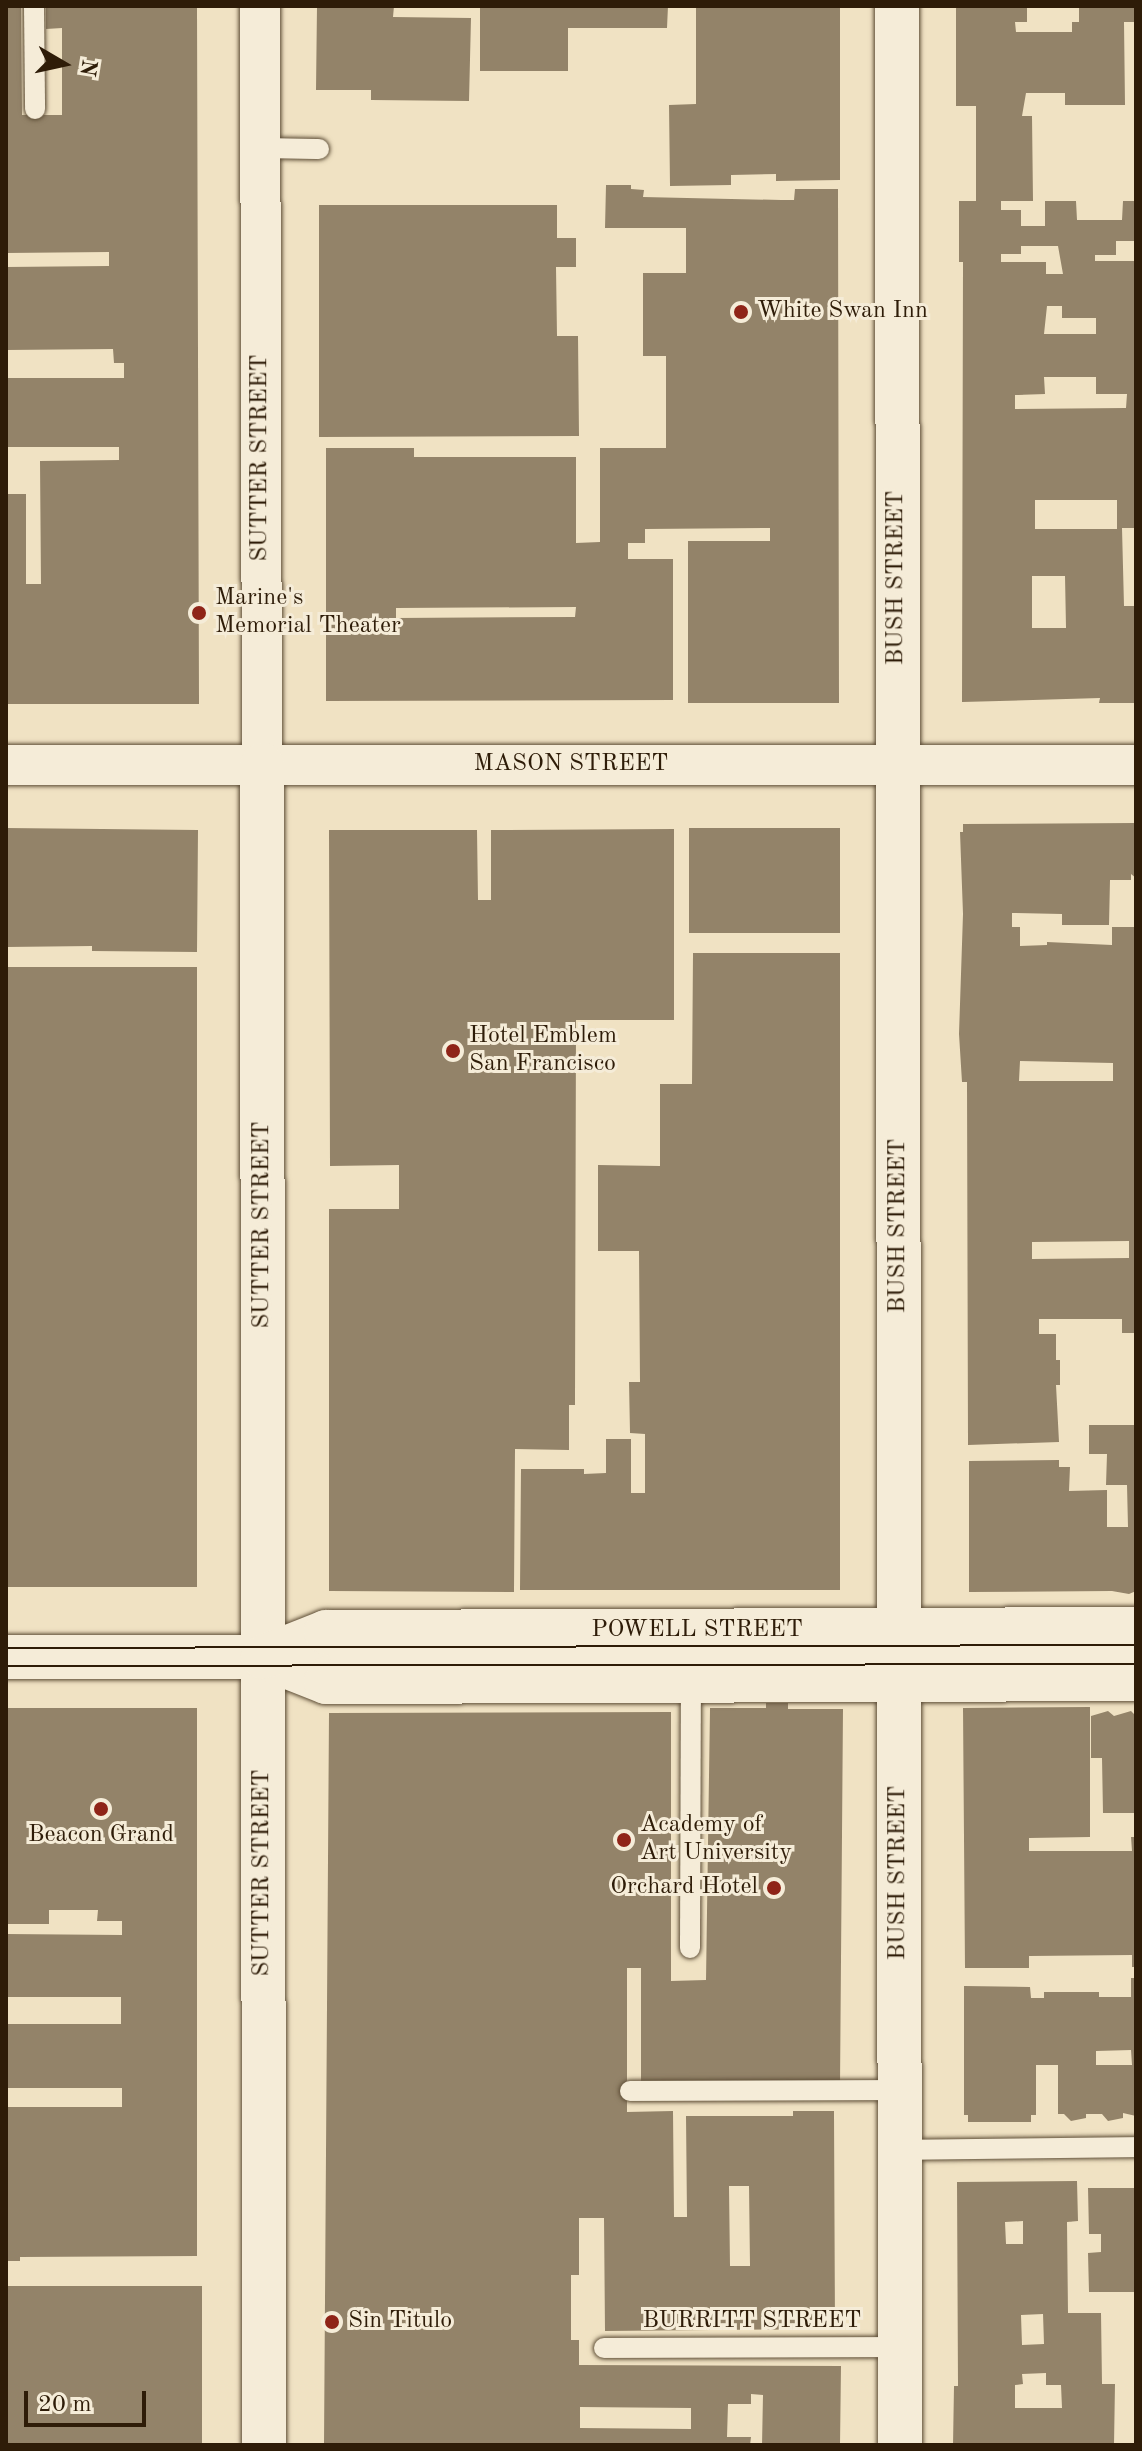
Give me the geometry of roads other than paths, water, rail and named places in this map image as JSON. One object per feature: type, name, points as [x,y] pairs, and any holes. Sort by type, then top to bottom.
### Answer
[{"type":"street","name":"SUTTER STREET","points":[[260,6],[264,2445]]},
{"type":"street","name":"BUSH STREET","points":[[897,6],[900,2445]]},
{"type":"street","name":"MASON STREET","points":[[6,765],[1136,765]]},
{"type":"street","name":"POWELL STREET","points":[[263,1657],[326,1682],[691,1680],[1136,1629]]},
{"type":"street","name":"POWELL STREET","points":[[6,1657],[263,1657],[326,1632],[899,1655],[1136,1679]]},
{"type":"lane","points":[[34,6],[35,109]]},
{"type":"lane","points":[[260,148],[319,149]]},
{"type":"lane","points":[[899,1655],[1136,1655]]},
{"type":"lane","points":[[690,1948],[691,1680]]},
{"type":"lane","points":[[630,2091],[900,2090]]},
{"type":"lane","points":[[900,2150],[1136,2147]]},
{"type":"lane","name":"BURRITT STREET","points":[[604,2348],[900,2347]]},
{"type":"tram line","points":[[6,1648],[1136,1645]]},
{"type":"tram line","points":[[6,1666],[1136,1664]]},
{"type":"place","name":"White Swan Inn","points":[[741,312]]},
{"type":"place","name":"Marine's Memorial Theater","points":[[199,613]]},
{"type":"place","name":"Hotel Emblem San Francisco","points":[[453,1051]]},
{"type":"place","name":"Beacon Grand","points":[[101,1809]]},
{"type":"place","name":"Academy of Art University","points":[[624,1840]]},
{"type":"place","name":"Orchard Hotel","points":[[774,1888]]},
{"type":"place","name":"Sin Titulo","points":[[332,2322]]}]
